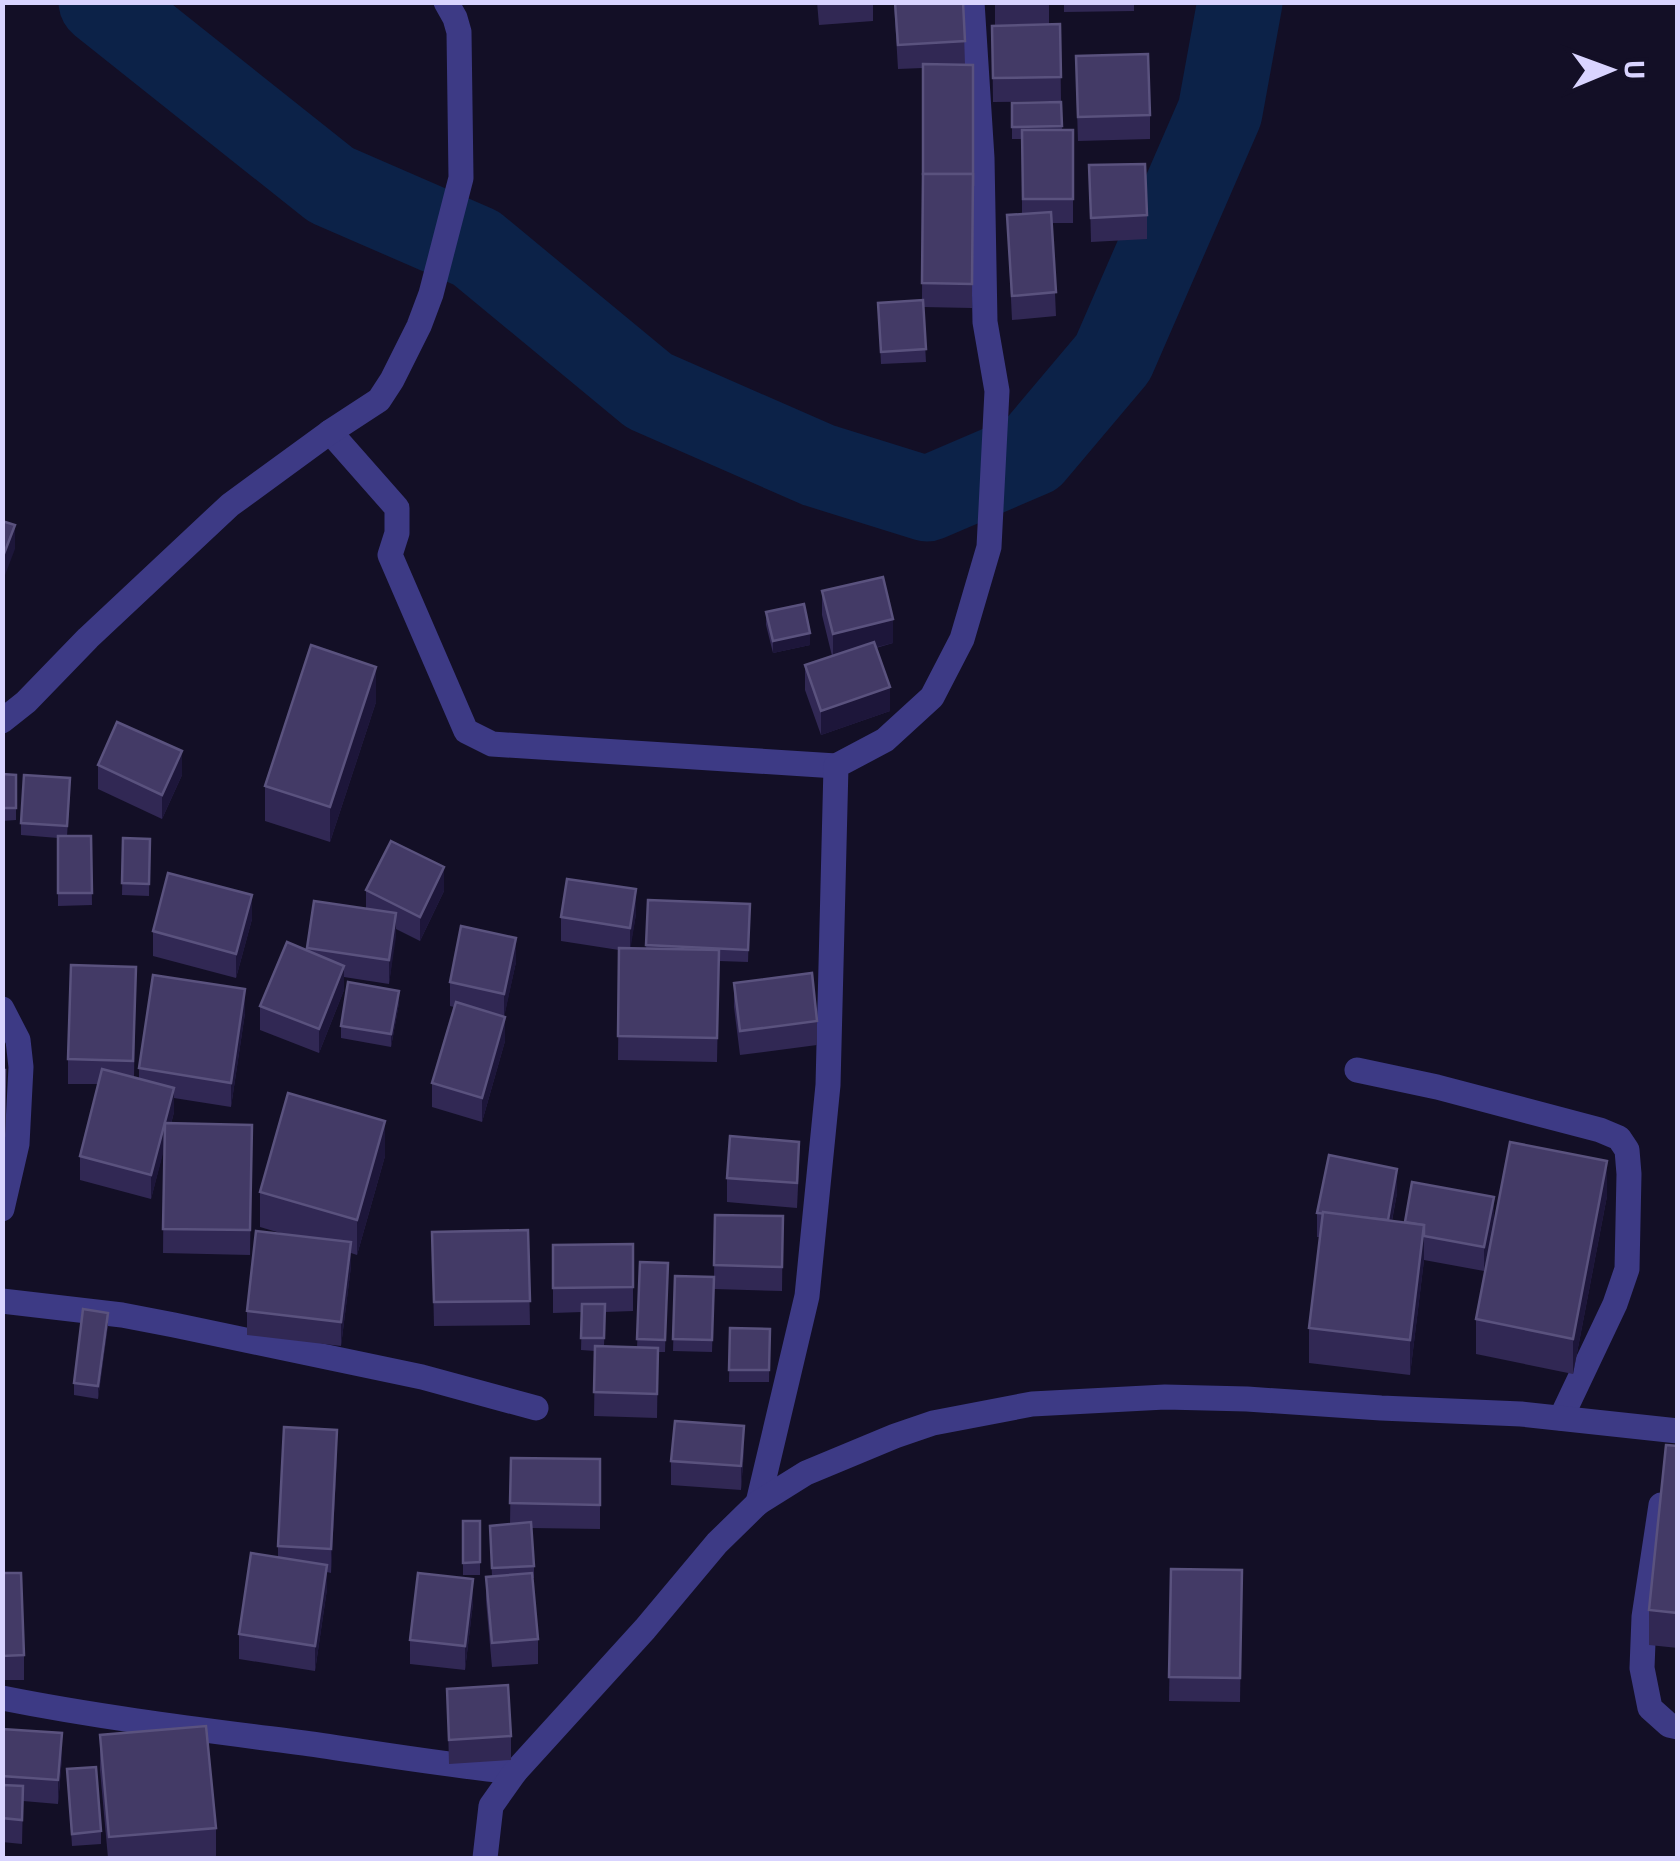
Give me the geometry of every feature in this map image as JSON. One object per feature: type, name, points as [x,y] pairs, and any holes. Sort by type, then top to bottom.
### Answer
[{"type":"street","points":[[2,720],[26,702],[230,505],[379,400],[392,380],[431,294],[461,178],[459,32],[446,2]]},
{"type":"street","points":[[330,432],[396,508],[397,534],[390,556],[466,730],[492,744],[836,766],[885,740],[932,697],[962,639],[989,546],[997,391],[985,322],[982,158],[972,2]]},
{"type":"street","points":[[758,1503],[807,1296],[828,1085],[836,766]]},
{"type":"street","points":[[2,1009],[18,1040],[21,1067],[17,1144],[2,1210]]},
{"type":"street","points":[[1357,1070],[1600,1130],[1619,1138],[1627,1150],[1627,1269],[1561,1418]]},
{"type":"street","points":[[2,1300],[156,1322],[422,1377],[536,1408]]},
{"type":"street","points":[[486,1858],[491,1806],[515,1772],[717,1543],[758,1503],[806,1473],[894,1436],[932,1423],[1032,1404],[1132,1398],[1247,1399],[1561,1418],[1673,1437]]},
{"type":"street","points":[[1664,1486],[1644,1617],[1642,1668],[1650,1708],[1678,1727]]},
{"type":"street","points":[[2,1698],[76,1713],[515,1772]]},
{"type":"building","points":[[895,2],[963,2],[965,41],[898,45]]},
{"type":"building","points":[[1060,24],[1061,77],[993,78],[992,26]]},
{"type":"building","points":[[1148,54],[1150,115],[1078,117],[1076,56]]},
{"type":"building","points":[[923,64],[973,65],[973,174],[923,174]]},
{"type":"building","points":[[1061,102],[1062,126],[1012,127],[1012,103]]},
{"type":"building","points":[[1022,130],[1073,130],[1073,199],[1023,199]]},
{"type":"building","points":[[1145,164],[1147,215],[1091,218],[1089,165]]},
{"type":"building","points":[[923,174],[973,174],[972,284],[922,283]]},
{"type":"building","points":[[1051,212],[1056,292],[1012,296],[1007,215]]},
{"type":"building","points":[[923,300],[926,349],[881,352],[878,303]]},
{"type":"building","points":[[2,521],[15,525],[2,559]]},
{"type":"building","points":[[883,577],[893,619],[833,634],[822,591]]},
{"type":"building","points":[[804,604],[810,633],[773,641],[766,612]]},
{"type":"building","points":[[874,642],[890,687],[821,711],[805,665]]},
{"type":"building","points":[[311,645],[376,667],[330,807],[265,786]]},
{"type":"building","points":[[117,722],[182,751],[162,795],[98,765]]},
{"type":"building","points":[[2,774],[16,775],[16,808],[2,808]]},
{"type":"building","points":[[24,775],[70,778],[67,826],[21,823]]},
{"type":"building","points":[[58,836],[91,836],[92,893],[58,893]]},
{"type":"building","points":[[123,838],[150,839],[149,884],[122,883]]},
{"type":"building","points":[[391,841],[444,867],[420,917],[366,890]]},
{"type":"building","points":[[168,873],[252,895],[236,954],[153,931]]},
{"type":"building","points":[[567,879],[636,889],[630,928],[561,917]]},
{"type":"building","points":[[648,900],[750,904],[748,950],[646,945]]},
{"type":"building","points":[[314,901],[396,913],[389,960],[307,948]]},
{"type":"building","points":[[461,926],[516,938],[504,994],[450,982]]},
{"type":"building","points":[[287,942],[344,966],[319,1029],[260,1006]]},
{"type":"building","points":[[619,948],[719,950],[717,1038],[618,1036]]},
{"type":"building","points":[[71,965],[136,967],[133,1061],[68,1059]]},
{"type":"building","points":[[812,973],[817,1021],[740,1031],[734,983]]},
{"type":"building","points":[[153,975],[245,989],[231,1083],[139,1068]]},
{"type":"building","points":[[348,982],[399,991],[391,1034],[341,1026]]},
{"type":"building","points":[[456,1002],[505,1017],[482,1098],[432,1083]]},
{"type":"building","points":[[102,1069],[174,1088],[151,1175],[80,1156]]},
{"type":"building","points":[[5,1070],[4,1136],[2,1136]]},
{"type":"building","points":[[288,1093],[385,1121],[357,1220],[260,1192]]},
{"type":"building","points":[[165,1123],[252,1125],[250,1230],[163,1229]]},
{"type":"building","points":[[730,1136],[799,1142],[797,1183],[727,1178]]},
{"type":"building","points":[[1510,1142],[1607,1161],[1573,1339],[1476,1319]]},
{"type":"building","points":[[1329,1155],[1397,1169],[1388,1220],[1317,1213]]},
{"type":"building","points":[[1412,1182],[1494,1197],[1484,1247],[1424,1236],[1424,1225],[1405,1222]]},
{"type":"building","points":[[1323,1212],[1424,1225],[1410,1340],[1309,1328]]},
{"type":"building","points":[[715,1215],[783,1216],[782,1267],[714,1265]]},
{"type":"building","points":[[528,1230],[530,1301],[434,1302],[432,1232]]},
{"type":"building","points":[[256,1231],[351,1242],[341,1322],[247,1311]]},
{"type":"building","points":[[633,1244],[633,1287],[553,1288],[553,1245]]},
{"type":"building","points":[[640,1262],[668,1263],[665,1340],[637,1339]]},
{"type":"building","points":[[675,1276],[714,1277],[712,1340],[673,1339]]},
{"type":"building","points":[[582,1304],[605,1304],[604,1338],[581,1338]]},
{"type":"building","points":[[83,1309],[108,1313],[98,1386],[74,1383]]},
{"type":"building","points":[[730,1328],[770,1329],[769,1370],[729,1370]]},
{"type":"building","points":[[595,1346],[658,1348],[657,1394],[594,1392]]},
{"type":"building","points":[[675,1421],[744,1426],[741,1466],[671,1461]]},
{"type":"building","points":[[284,1427],[337,1430],[331,1549],[278,1546]]},
{"type":"building","points":[[1666,1445],[1678,1446],[1678,1613],[1649,1610]]},
{"type":"building","points":[[511,1458],[600,1459],[600,1505],[510,1503]]},
{"type":"building","points":[[463,1521],[480,1521],[480,1562],[463,1563]]},
{"type":"building","points":[[531,1522],[534,1566],[492,1568],[490,1526]]},
{"type":"building","points":[[251,1553],[327,1565],[315,1646],[239,1634]]},
{"type":"building","points":[[1171,1569],[1242,1570],[1240,1678],[1169,1677]]},
{"type":"building","points":[[2,1573],[21,1573],[24,1655],[2,1656]]},
{"type":"building","points":[[418,1573],[473,1579],[465,1646],[410,1640]]},
{"type":"building","points":[[532,1573],[538,1639],[492,1643],[486,1577]]},
{"type":"building","points":[[508,1685],[511,1736],[449,1740],[447,1689]]},
{"type":"building","points":[[206,1726],[216,1828],[109,1837],[100,1735]]},
{"type":"building","points":[[2,1729],[62,1733],[58,1780],[2,1776]]},
{"type":"building","points":[[96,1767],[101,1831],[72,1834],[67,1769]]},
{"type":"building","points":[[2,1785],[23,1786],[22,1820],[2,1818]]},
{"type":"waterway","points":[[101,2],[331,185],[476,248],[649,391],[818,465],[927,499],[1032,454],[1113,358],[1220,112],[1240,2]]}]
